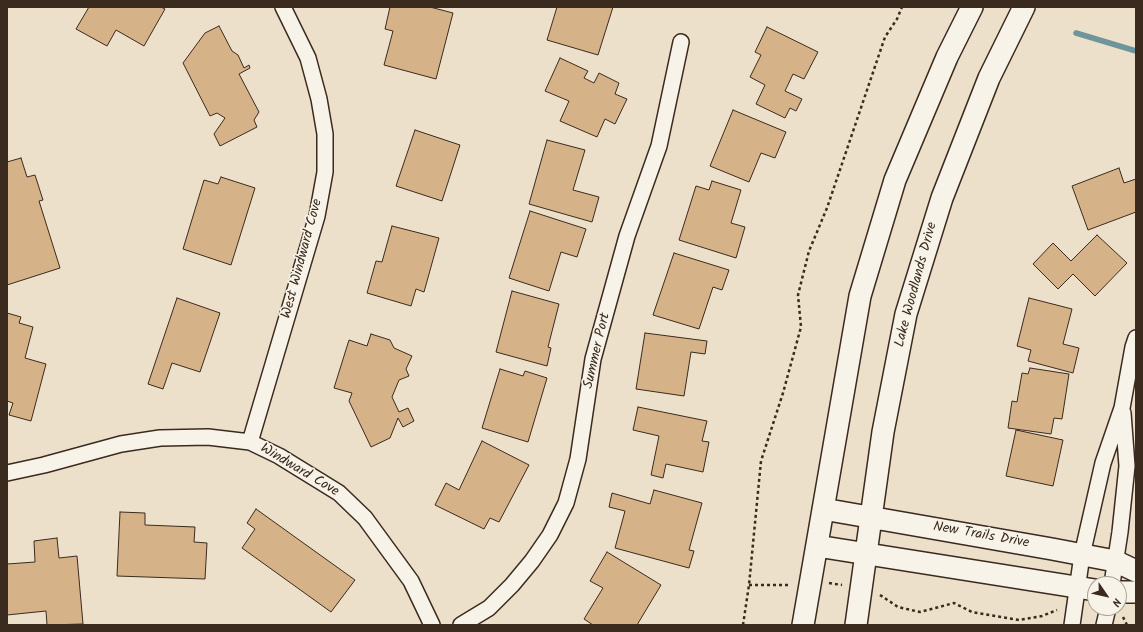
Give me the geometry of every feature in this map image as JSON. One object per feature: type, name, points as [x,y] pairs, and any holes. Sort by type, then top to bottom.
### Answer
[{"type":"main road","points":[[803,625],[860,296],[895,180],[947,57],[972,7]]},
{"type":"main road","name":"Lake Woodlands Drive","points":[[856,625],[872,516],[882,432],[906,314],[942,198],[989,78],[1024,7]]},
{"type":"main road","name":"New Trails Drive","points":[[824,509],[872,516],[1115,561],[1136,571]]},
{"type":"main road","points":[[817,546],[866,552],[1086,589]]},
{"type":"street","name":"West Windward Cove","points":[[250,442],[317,216],[325,172],[326,134],[319,99],[308,58],[283,7]]},
{"type":"street","name":"Summer Port","points":[[461,625],[489,608],[512,585],[532,561],[550,535],[566,503],[578,459],[593,358],[627,236],[659,146],[681,42]]},
{"type":"street","points":[[1072,625],[1074,610],[1086,589],[1082,555],[1103,463],[1122,408],[1132,347],[1136,338]]},
{"type":"street","points":[[1113,576],[1127,466],[1122,408]]},
{"type":"street","name":"Windward Cove","points":[[7,473],[44,465],[121,444],[154,439],[208,437],[250,442],[278,456],[339,493],[365,518],[411,581],[432,625]]},
{"type":"path","points":[[743,625],[749,585],[761,461],[783,393],[801,327],[798,295],[809,250],[828,208],[885,37],[897,19],[902,7]]},
{"type":"path","points":[[749,585],[810,585],[835,583],[883,596],[898,607],[920,612],[954,603],[972,612],[1018,620],[1042,616],[1062,608],[1074,610]]},
{"type":"path","points":[[1122,616],[1127,625]]},
{"type":"building","points":[[89,7],[161,7],[165,9],[144,46],[116,30],[107,46],[76,29]]},
{"type":"building","points":[[390,7],[430,7],[453,13],[436,79],[384,65],[393,31],[385,29]]},
{"type":"building","points":[[557,7],[613,7],[598,55],[547,40]]},
{"type":"building","points":[[219,26],[232,51],[238,55],[244,68],[249,65],[250,68],[239,74],[259,112],[254,120],[257,127],[220,146],[214,134],[225,118],[217,113],[210,116],[183,63],[205,33]]},
{"type":"building","points":[[767,27],[818,52],[804,79],[793,74],[785,91],[802,99],[796,111],[790,108],[785,118],[756,104],[765,85],[750,77],[761,55],[755,52]]},
{"type":"building","points":[[560,58],[588,71],[584,78],[594,83],[599,73],[619,83],[615,94],[627,99],[615,124],[605,119],[597,137],[560,121],[569,101],[545,91]]},
{"type":"building","points":[[733,110],[786,132],[775,158],[761,153],[749,182],[710,166]]},
{"type":"building","points":[[415,130],[460,145],[442,201],[396,186]]},
{"type":"building","points":[[547,140],[585,150],[573,190],[599,197],[592,222],[529,204]]},
{"type":"building","points":[[21,158],[27,177],[35,175],[43,200],[39,201],[60,268],[7,285],[7,162]]},
{"type":"building","points":[[1119,168],[1124,183],[1136,179],[1136,212],[1088,230],[1072,186]]},
{"type":"building","points":[[221,177],[255,188],[231,265],[183,249],[204,180],[218,184]]},
{"type":"building","points":[[712,181],[741,190],[731,223],[745,227],[736,258],[679,240],[696,186],[709,190]]},
{"type":"building","points":[[530,211],[586,229],[577,257],[561,252],[549,291],[509,278]]},
{"type":"building","points":[[392,226],[439,238],[424,292],[416,289],[411,306],[367,293],[376,261],[382,262]]},
{"type":"building","points":[[1097,235],[1127,263],[1095,296],[1073,274],[1058,289],[1033,264],[1053,243],[1071,261]]},
{"type":"building","points":[[674,253],[729,270],[722,290],[713,287],[699,329],[653,315]]},
{"type":"building","points":[[512,291],[559,304],[548,347],[551,348],[547,366],[496,352]]},
{"type":"building","points":[[177,298],[220,313],[200,372],[172,363],[163,389],[148,384]]},
{"type":"building","points":[[1029,298],[1072,309],[1063,344],[1079,348],[1073,373],[1028,361],[1031,350],[1017,346]]},
{"type":"building","points":[[7,313],[21,317],[19,323],[33,327],[25,358],[46,364],[31,421],[9,415],[13,403],[7,401]]},
{"type":"building","points":[[645,333],[707,341],[705,354],[691,352],[684,396],[636,389]]},
{"type":"building","points":[[371,334],[390,340],[394,348],[412,356],[406,369],[409,376],[399,380],[392,397],[399,412],[408,408],[414,421],[403,427],[398,418],[390,438],[371,447],[349,401],[352,393],[334,388],[349,340],[367,346]]},
{"type":"building","points":[[1030,368],[1069,374],[1062,419],[1054,418],[1051,434],[1008,428],[1012,401],[1017,402],[1022,373],[1028,374]]},
{"type":"building","points":[[500,369],[523,376],[525,371],[547,378],[528,442],[482,428]]},
{"type":"building","points":[[638,407],[707,421],[702,441],[709,442],[703,472],[666,464],[663,478],[651,475],[659,436],[633,430]]},
{"type":"building","points":[[1016,430],[1063,440],[1053,486],[1006,476]]},
{"type":"building","points":[[482,441],[529,465],[499,522],[490,518],[484,529],[435,505],[446,483],[459,490]]},
{"type":"building","points":[[654,490],[702,503],[689,550],[694,551],[689,568],[615,548],[625,511],[609,507],[612,493],[650,504]]},
{"type":"building","points":[[256,509],[355,580],[331,612],[242,548],[255,529],[247,523]]},
{"type":"building","points":[[120,512],[145,513],[145,525],[195,527],[194,542],[207,543],[205,579],[117,576]]},
{"type":"building","points":[[57,538],[59,558],[77,556],[83,624],[47,625],[46,611],[7,615],[7,564],[35,562],[34,541]]},
{"type":"building","points":[[607,552],[661,585],[637,625],[593,625],[584,619],[603,588],[590,581]]},
{"type":"waterway","points":[[1076,33],[1136,51]]}]
